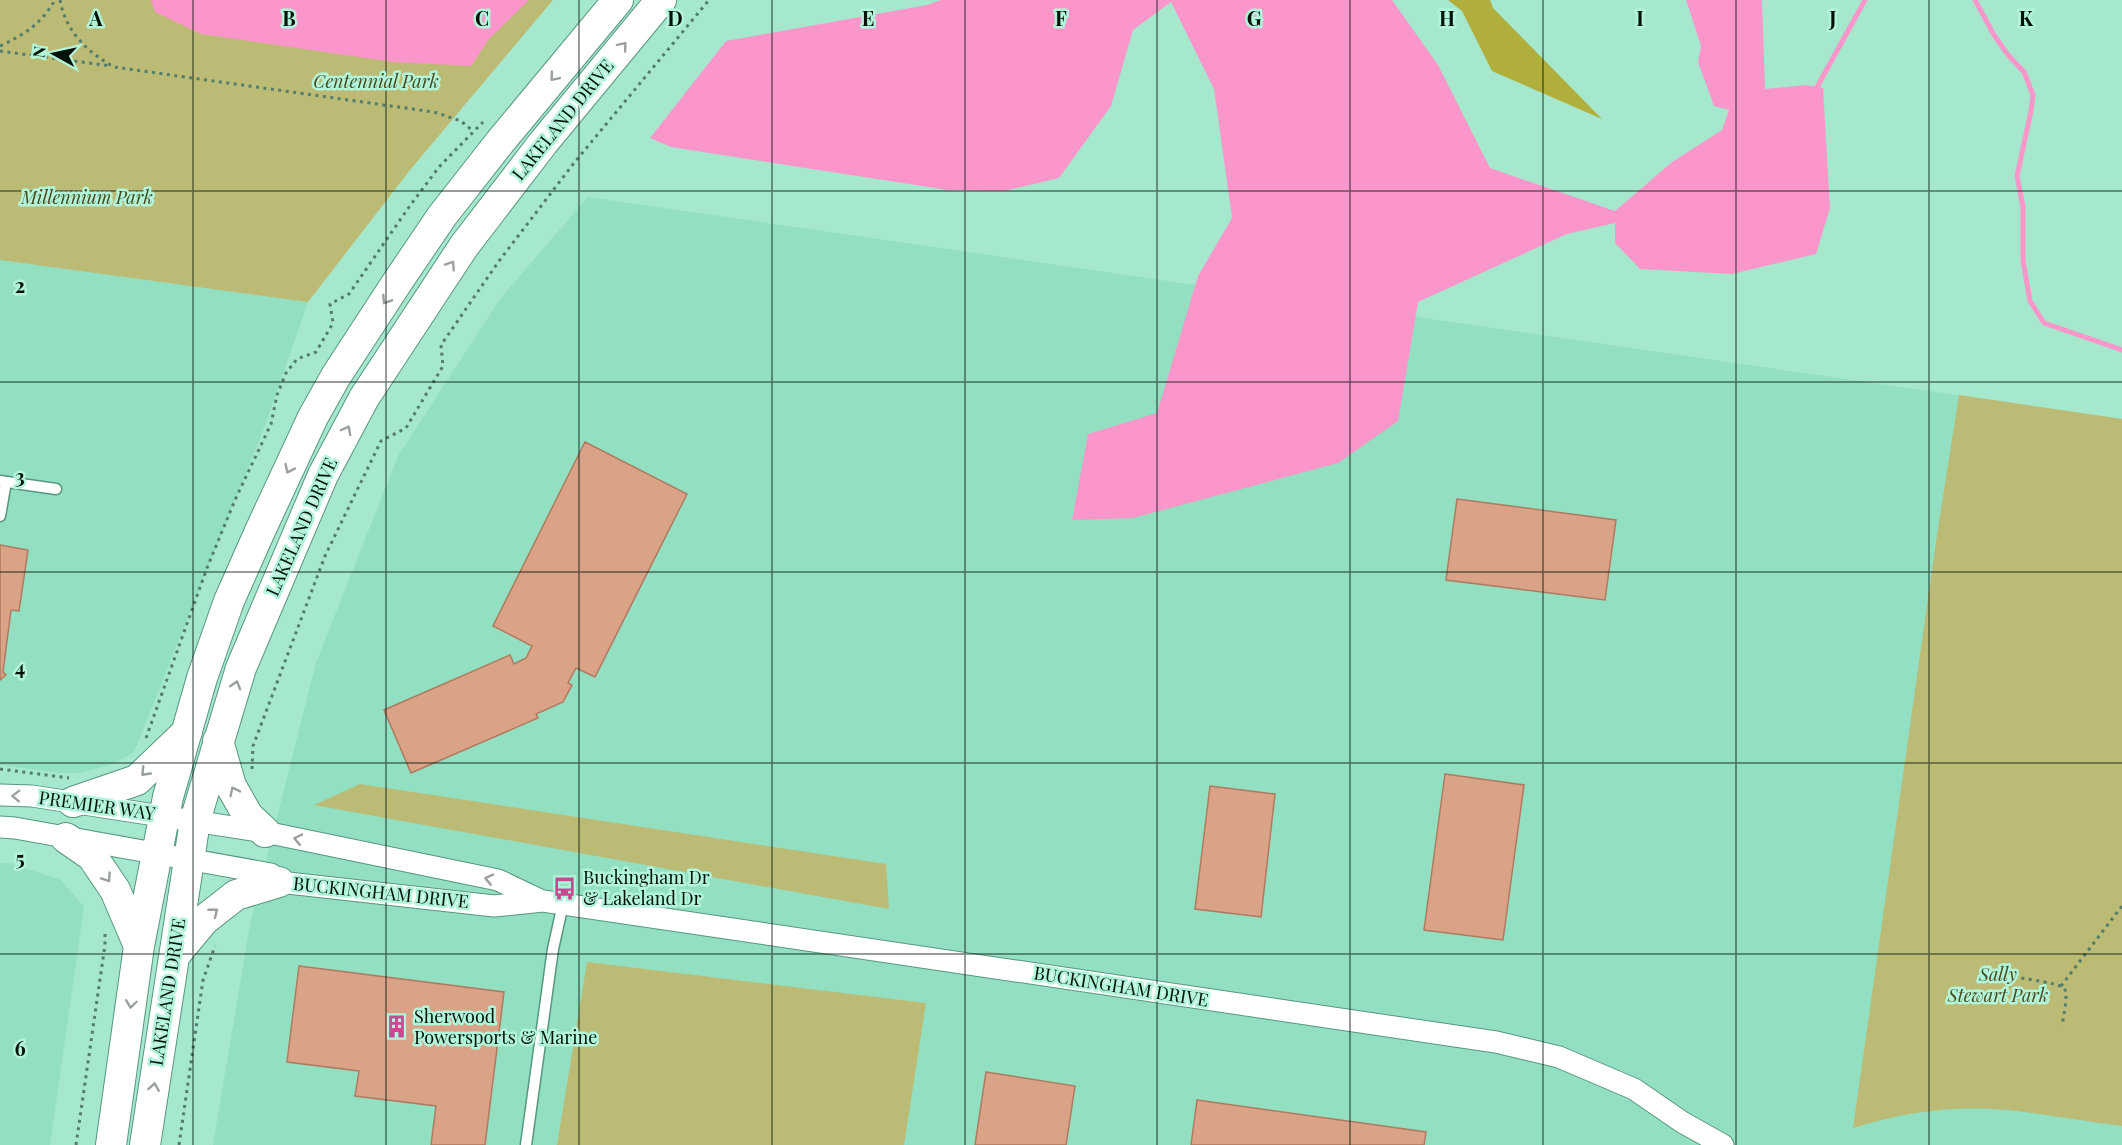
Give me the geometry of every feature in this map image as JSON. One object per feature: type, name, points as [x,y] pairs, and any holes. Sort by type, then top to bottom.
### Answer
[{"type":"main road","name":"LAKELAND DRIVE","points":[[111,1145],[139,946],[164,816],[202,678],[229,601],[290,466],[336,376],[442,216],[618,0]]},
{"type":"main road","name":"LAKELAND DRIVE","points":[[145,1145],[175,955],[187,860],[195,821],[241,668],[323,475],[364,398],[464,246],[543,143],[661,0]]},
{"type":"main road","points":[[73,791],[137,780],[187,732]]},
{"type":"main road","points":[[218,741],[231,786],[248,816],[265,832]]},
{"type":"main road","points":[[66,838],[92,856],[115,890],[139,946]]},
{"type":"main road","points":[[175,955],[204,920],[236,895],[279,882]]},
{"type":"street","name":"PREMIER WAY","points":[[0,795],[32,796],[73,791],[164,816],[195,821]]},
{"type":"street","name":"BUCKINGHAM DRIVE","points":[[195,821],[265,832],[498,880],[553,903]]},
{"type":"street","name":"PREMIER WAY","points":[[0,827],[187,860]]},
{"type":"street","name":"BUCKINGHAM DRIVE","points":[[187,860],[271,874],[279,882],[494,906],[553,903],[1496,1042],[1559,1057],[1634,1089],[1682,1122],[1723,1145]]},
{"type":"street","name":"BUCKINGHAM DRIVE","points":[[1682,1122],[1697,1145]]},
{"type":"lane","points":[[0,516],[3,481],[56,489]]},
{"type":"lane","points":[[526,1145],[553,949],[553,903]]},
{"type":"path","points":[[0,48],[38,24],[55,0]]},
{"type":"path","points":[[60,0],[62,10],[74,35],[98,58],[114,67]]},
{"type":"path","points":[[251,774],[253,746],[325,556],[381,441],[406,428],[443,366],[441,345],[499,261],[574,163],[709,0]]},
{"type":"path","points":[[0,48],[114,67],[434,112],[462,121],[474,131]]},
{"type":"path","points":[[0,769],[73,791]]},
{"type":"path","points":[[2061,986],[2122,906]]},
{"type":"path","points":[[76,1145],[105,945],[105,929]]},
{"type":"path","points":[[179,1145],[203,980],[214,948],[220,938]]},
{"type":"path","points":[[1999,975],[2061,986],[2065,989],[2067,994],[2062,1026]]},
{"type":"shaded area","points":[[151,0],[529,0],[489,39],[471,66],[393,62],[201,34],[155,12]]},
{"type":"shaded area","points":[[941,0],[1392,0],[1438,65],[1490,168],[1615,211],[1672,162],[1722,130],[1729,110],[1714,106],[1698,62],[1701,46],[1686,0],[1762,0],[1765,89],[1806,85],[1823,88],[1830,208],[1816,254],[1732,274],[1640,269],[1615,243],[1615,223],[1567,234],[1418,302],[1398,421],[1338,463],[1133,518],[1072,520],[1088,434],[1157,413],[1198,276],[1232,218],[1214,89],[1171,2],[1133,30],[1111,106],[1059,178],[1004,191],[948,190],[671,147],[650,138],[726,41],[927,5]]},
{"type":"shaded area","points":[[1448,0],[1490,0],[1493,8],[1602,119],[1492,71],[1462,11]]},
{"type":"shaded area","points":[[588,197],[2122,419],[2122,1145],[213,1145],[250,924],[316,663],[398,456],[500,299]]},
{"type":"shaded area","points":[[0,260],[308,302],[263,431],[134,752],[113,764],[81,773],[61,773],[0,765]]},
{"type":"shaded area","points":[[0,863],[9,863],[61,880],[84,907],[50,1145],[0,1145]]},
{"type":"green space","points":[[0,0],[553,0],[410,170],[308,302],[0,260]]},
{"type":"green space","name":"Sally Stewart Park","points":[[1959,395],[2122,419],[2122,1126],[2022,1112],[1969,1108],[1910,1114],[1853,1128]]},
{"type":"green space","points":[[360,784],[886,864],[889,909],[314,805]]},
{"type":"green space","points":[[587,962],[926,1003],[904,1145],[557,1145]]},
{"type":"building","points":[[585,442],[687,494],[595,677],[576,668],[568,683],[572,685],[563,702],[536,714],[538,718],[411,773],[384,710],[510,655],[514,664],[526,658],[532,646],[493,626]]},
{"type":"building","points":[[1457,499],[1616,520],[1605,600],[1446,580]]},
{"type":"building","points":[[0,545],[28,550],[19,611],[11,610],[3,672],[6,675],[0,680]]},
{"type":"building","points":[[1445,774],[1524,785],[1503,940],[1424,930]]},
{"type":"building","points":[[1210,786],[1275,794],[1261,917],[1195,909]]},
{"type":"building","name":"Sherwood Powersports & Marine","points":[[299,966],[504,992],[485,1145],[431,1145],[436,1106],[355,1096],[359,1071],[287,1062]]},
{"type":"building","points":[[986,1072],[1075,1086],[1066,1145],[975,1145]]},
{"type":"building","points":[[1197,1100],[1426,1132],[1424,1145],[1191,1145]]},
{"type":"waterway","points":[[1817,87],[1865,0]]},
{"type":"waterway","points":[[1975,0],[1994,35],[2024,72],[2033,95],[2017,176],[2023,207],[2023,261],[2030,301],[2044,323],[2122,350]]},
{"type":"place","name":"Buckingham Dr & Lakeland Dr","points":[[565,888]]},
{"type":"place","name":"Sherwood Powersports & Marine","points":[[396,1027]]},
{"type":"park label","name":"Centennial Park","points":[[376,82]]},
{"type":"park label","name":"Millennium Park","points":[[87,198]]}]
